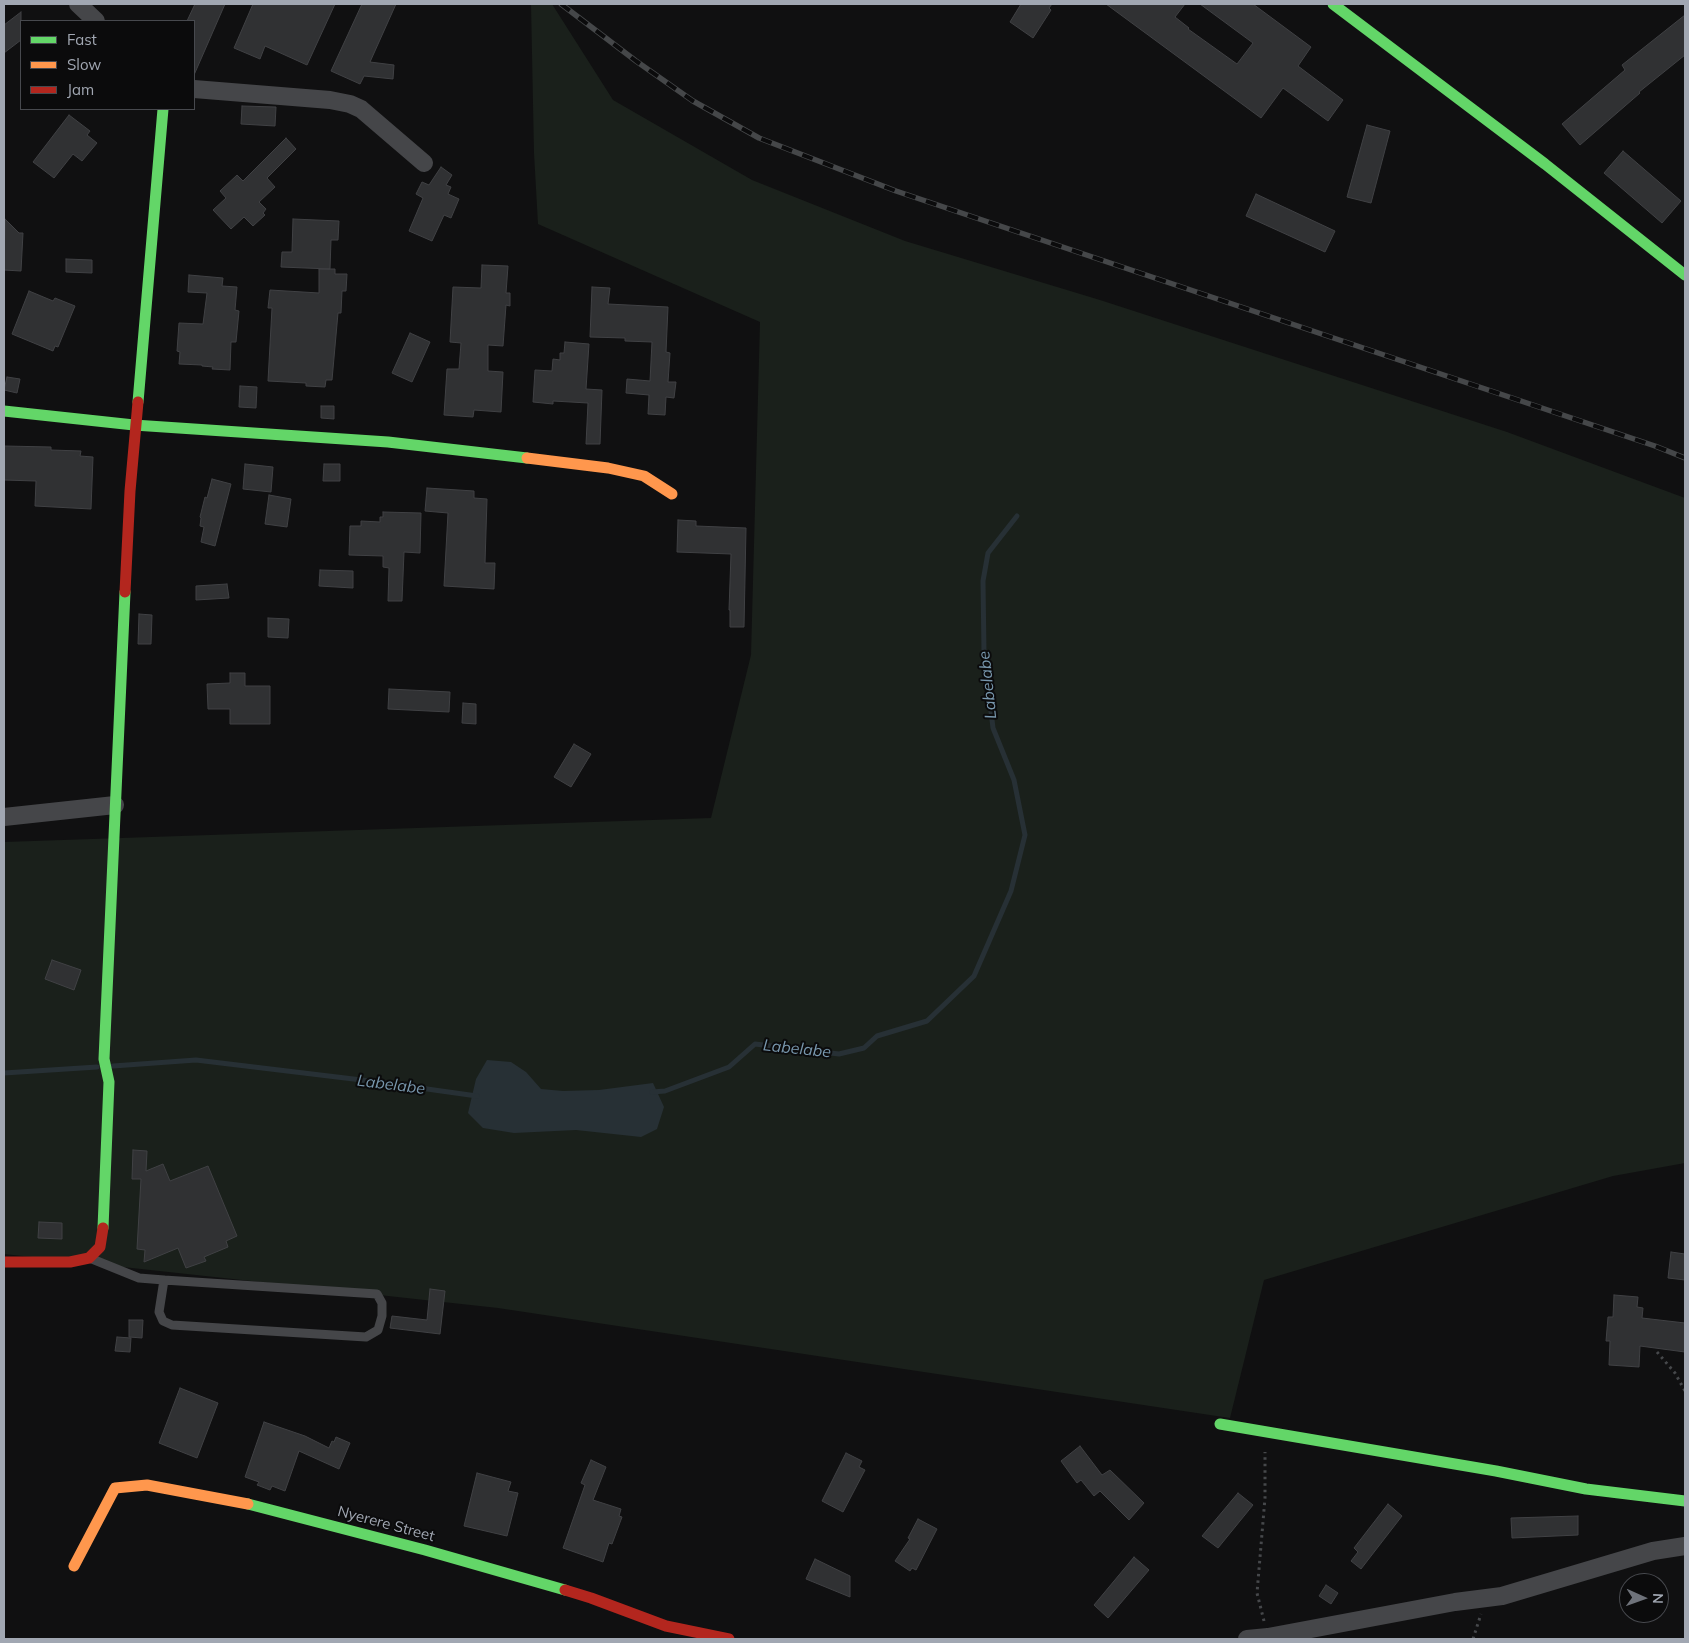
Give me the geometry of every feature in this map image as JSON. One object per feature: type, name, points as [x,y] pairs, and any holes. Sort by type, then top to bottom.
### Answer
[{"type":"street","points":[[78,4],[95,20]]},
{"type":"street","points":[[1334,4],[1546,164],[1685,275]]},
{"type":"street","points":[[195,89],[330,100],[350,104],[361,108],[424,163]]},
{"type":"street","points":[[4,1262],[70,1262],[89,1258],[100,1246],[103,1228],[109,1082],[104,1059],[130,491],[134,425],[162,110]]},
{"type":"street","points":[[4,411],[134,425],[388,442],[573,463],[644,476],[672,494]]},
{"type":"street","points":[[4,817],[115,805]]},
{"type":"street","points":[[1220,1424],[1487,1469],[1586,1489],[1685,1501]]},
{"type":"street","name":"Nyerere Street","points":[[74,1566],[115,1488],[147,1484],[246,1504],[425,1550],[591,1598],[666,1626],[729,1639]]},
{"type":"street","points":[[1247,1639],[1268,1637],[1455,1602],[1502,1596],[1653,1551],[1685,1546]]},
{"type":"lane","points":[[89,1258],[139,1278],[377,1294],[382,1303],[382,1316],[378,1330],[366,1337],[172,1325],[163,1322],[159,1312],[164,1280]]},
{"type":"path","points":[[1657,1352],[1675,1373],[1685,1391]]},
{"type":"path","points":[[1268,1637],[1257,1593],[1265,1498],[1264,1455],[1270,1432]]},
{"type":"shaded area","points":[[531,4],[552,4],[613,100],[752,180],[905,241],[1100,300],[1507,432],[1685,498],[1685,1163],[1613,1176],[1264,1280],[1230,1418],[498,1308],[4,1254],[4,842],[711,818],[751,655],[760,322],[538,224],[534,153]]},
{"type":"shaded area","points":[[487,1060],[511,1062],[526,1072],[541,1089],[563,1091],[599,1090],[653,1083],[664,1107],[657,1129],[641,1137],[576,1130],[514,1133],[483,1128],[468,1113],[476,1079]]},
{"type":"building","points":[[195,4],[225,4],[195,73],[195,20],[187,20]]},
{"type":"building","points":[[253,4],[335,4],[307,65],[265,46],[260,59],[234,48]]},
{"type":"building","points":[[362,4],[396,4],[370,62],[394,65],[393,79],[364,76],[360,84],[331,71]]},
{"type":"building","points":[[1021,4],[1052,4],[1049,8],[1051,10],[1033,38],[1010,22]]},
{"type":"building","points":[[1106,4],[1185,4],[1175,17],[1188,29],[1237,64],[1253,43],[1200,4],[1253,4],[1311,47],[1298,66],[1343,100],[1328,121],[1283,88],[1261,118]]},
{"type":"building","points":[[21,12],[20,41],[4,53],[4,25]]},
{"type":"building","points":[[1685,15],[1685,55],[1639,92],[1580,145],[1562,124],[1625,70],[1622,65]]},
{"type":"building","points":[[242,106],[276,107],[275,126],[241,124]]},
{"type":"building","points":[[69,115],[90,131],[87,135],[97,143],[82,161],[73,154],[54,178],[33,162]]},
{"type":"building","points":[[1367,125],[1390,131],[1371,203],[1347,197]]},
{"type":"building","points":[[286,138],[296,149],[267,178],[275,187],[259,202],[266,209],[263,213],[265,215],[253,226],[244,217],[231,229],[213,210],[226,198],[220,191],[237,175],[243,181]]},
{"type":"building","points":[[1623,151],[1681,201],[1662,223],[1604,173]]},
{"type":"building","points":[[441,167],[452,175],[446,185],[451,187],[448,194],[459,199],[451,218],[444,215],[432,241],[409,231],[423,198],[416,194],[422,182],[429,185]]},
{"type":"building","points":[[1256,194],[1335,231],[1325,252],[1246,216]]},
{"type":"building","points":[[5,219],[19,233],[23,233],[21,271],[4,270]]},
{"type":"building","points":[[293,219],[339,221],[338,240],[331,240],[330,269],[281,267],[282,252],[292,252]]},
{"type":"building","points":[[66,259],[92,260],[92,273],[66,272]]},
{"type":"building","points":[[482,265],[508,266],[506,293],[510,293],[510,306],[506,305],[503,346],[488,345],[488,371],[503,372],[501,412],[474,410],[473,417],[444,415],[447,369],[459,369],[461,343],[450,342],[453,287],[481,288]]},
{"type":"building","points":[[319,269],[335,269],[335,274],[347,274],[346,291],[342,291],[341,313],[338,313],[332,380],[326,380],[325,387],[306,386],[306,383],[268,381],[272,308],[268,308],[270,290],[319,293]]},
{"type":"building","points":[[189,275],[223,278],[222,286],[237,287],[235,310],[239,311],[236,342],[231,342],[230,370],[212,369],[213,367],[202,365],[179,364],[180,352],[177,351],[179,323],[203,324],[207,293],[188,292]]},
{"type":"building","points":[[592,287],[610,288],[608,304],[668,307],[666,352],[670,353],[668,382],[676,382],[674,398],[666,397],[665,415],[648,414],[649,395],[626,393],[627,379],[650,381],[652,342],[625,341],[625,338],[590,337]]},
{"type":"building","points":[[29,291],[53,301],[55,298],[75,306],[58,347],[55,346],[53,351],[12,334]]},
{"type":"building","points":[[410,333],[430,342],[412,382],[392,373]]},
{"type":"building","points":[[565,342],[589,344],[586,389],[602,390],[600,444],[586,444],[588,403],[553,401],[553,404],[533,402],[535,370],[552,371],[553,359],[560,360],[560,353],[564,353]]},
{"type":"building","points":[[7,377],[20,379],[17,393],[4,390]]},
{"type":"building","points":[[240,386],[257,387],[256,408],[239,407]]},
{"type":"building","points":[[321,406],[334,406],[334,419],[321,418]]},
{"type":"building","points":[[4,446],[51,447],[51,450],[81,451],[80,456],[93,457],[91,509],[35,506],[36,481],[4,480]]},
{"type":"building","points":[[245,464],[273,467],[271,492],[243,489]]},
{"type":"building","points":[[324,464],[340,464],[340,481],[323,481]]},
{"type":"building","points":[[212,479],[231,484],[215,546],[201,542],[204,527],[200,526],[200,517],[205,497],[207,498]]},
{"type":"building","points":[[427,488],[474,491],[474,498],[487,499],[485,563],[495,563],[494,589],[444,586],[448,513],[425,511]]},
{"type":"building","points":[[269,495],[291,499],[287,527],[265,524]]},
{"type":"building","points":[[383,512],[421,513],[420,553],[404,552],[402,601],[388,601],[389,568],[383,567],[383,556],[349,555],[350,526],[361,526],[361,521],[380,522]]},
{"type":"building","points":[[678,520],[696,521],[696,526],[746,528],[744,627],[730,627],[731,554],[677,552]]},
{"type":"building","points":[[320,570],[353,571],[353,588],[319,586]]},
{"type":"building","points":[[227,584],[229,598],[196,600],[196,586]]},
{"type":"building","points":[[139,614],[152,615],[151,644],[138,644]]},
{"type":"building","points":[[268,618],[289,619],[288,638],[268,637]]},
{"type":"building","points":[[230,673],[245,673],[245,686],[270,686],[270,724],[230,724],[230,709],[208,709],[207,684],[230,683]]},
{"type":"building","points":[[389,689],[450,692],[449,712],[388,709]]},
{"type":"building","points":[[463,703],[476,704],[476,724],[462,723]]},
{"type":"building","points":[[574,744],[591,754],[571,787],[554,777]]},
{"type":"building","points":[[52,960],[81,970],[74,990],[45,979]]},
{"type":"building","points":[[133,1150],[147,1151],[146,1171],[163,1164],[170,1181],[208,1166],[237,1236],[226,1241],[228,1247],[204,1257],[206,1261],[186,1268],[178,1248],[144,1262],[145,1250],[137,1249],[141,1179],[132,1179]]},
{"type":"building","points":[[39,1222],[62,1223],[62,1239],[38,1238]]},
{"type":"building","points":[[1671,1252],[1685,1254],[1685,1280],[1668,1278]]},
{"type":"building","points":[[430,1289],[445,1291],[440,1334],[390,1328],[392,1316],[427,1320]]},
{"type":"building","points":[[1614,1295],[1638,1297],[1637,1307],[1643,1308],[1642,1318],[1685,1323],[1685,1352],[1640,1346],[1639,1367],[1609,1365],[1610,1341],[1606,1341],[1608,1317],[1613,1317]]},
{"type":"building","points":[[129,1320],[143,1320],[142,1338],[129,1337]]},
{"type":"building","points":[[117,1337],[131,1338],[130,1352],[115,1351]]},
{"type":"building","points":[[180,1388],[218,1403],[197,1458],[159,1443]]},
{"type":"building","points":[[264,1422],[305,1436],[329,1448],[336,1437],[350,1443],[339,1469],[299,1451],[285,1491],[272,1486],[270,1490],[257,1485],[259,1482],[245,1477]]},
{"type":"building","points":[[1080,1446],[1102,1475],[1110,1470],[1144,1503],[1129,1520],[1100,1491],[1094,1496],[1081,1480],[1077,1483],[1061,1461]]},
{"type":"building","points":[[846,1453],[862,1461],[859,1467],[865,1470],[843,1512],[822,1501]]},
{"type":"building","points":[[591,1460],[606,1467],[593,1500],[621,1509],[619,1516],[622,1517],[612,1544],[609,1543],[603,1562],[563,1548],[585,1485],[581,1483]]},
{"type":"building","points":[[477,1473],[511,1482],[508,1491],[518,1493],[507,1536],[464,1526]]},
{"type":"building","points":[[1238,1493],[1253,1505],[1218,1548],[1202,1536]]},
{"type":"building","points":[[1388,1504],[1402,1516],[1361,1569],[1351,1561],[1358,1552],[1354,1548]]},
{"type":"building","points":[[1578,1516],[1578,1535],[1512,1538],[1511,1518]]},
{"type":"building","points":[[918,1519],[937,1529],[916,1570],[912,1568],[910,1571],[895,1561],[910,1539],[908,1538]]},
{"type":"building","points":[[1134,1557],[1149,1570],[1108,1618],[1094,1605]]},
{"type":"building","points":[[815,1559],[850,1576],[850,1597],[806,1579]]},
{"type":"building","points":[[1326,1585],[1338,1593],[1331,1604],[1319,1596]]},
{"type":"waterway","name":"Labelabe","points":[[652,1092],[665,1091],[729,1067],[755,1044],[839,1054],[864,1048],[877,1036],[927,1021],[974,976],[1011,891],[1025,835],[1014,780],[993,728],[984,653],[983,581],[988,553],[1017,516]]},
{"type":"waterway","name":"Labelabe","points":[[113,1066],[196,1060],[477,1096]]},
{"type":"waterway","name":"Labelabe","points":[[4,1073],[97,1067]]},
{"type":"railway","points":[[561,4],[636,61],[693,101],[759,138],[896,191],[1655,446],[1685,458]]},
{"type":"traffic: fast","points":[[1333,4],[1545,164],[1685,275]]},
{"type":"traffic: fast","points":[[138,402],[163,110]]},
{"type":"traffic: fast","points":[[4,411],[134,425],[388,442],[527,458]]},
{"type":"traffic: fast","points":[[103,1228],[109,1082],[104,1059],[125,592]]},
{"type":"traffic: fast","points":[[1220,1424],[1496,1471],[1586,1489],[1685,1501]]},
{"type":"traffic: fast","points":[[248,1504],[425,1550],[565,1590]]},
{"type":"traffic: slow","points":[[527,458],[608,468],[644,476],[672,494]]},
{"type":"traffic: slow","points":[[74,1566],[115,1488],[147,1485],[248,1504]]},
{"type":"traffic: jam","points":[[125,592],[130,491],[138,402]]},
{"type":"traffic: jam","points":[[4,1262],[70,1262],[89,1258],[100,1247],[103,1228]]},
{"type":"traffic: jam","points":[[565,1590],[666,1626],[729,1639]]}]
